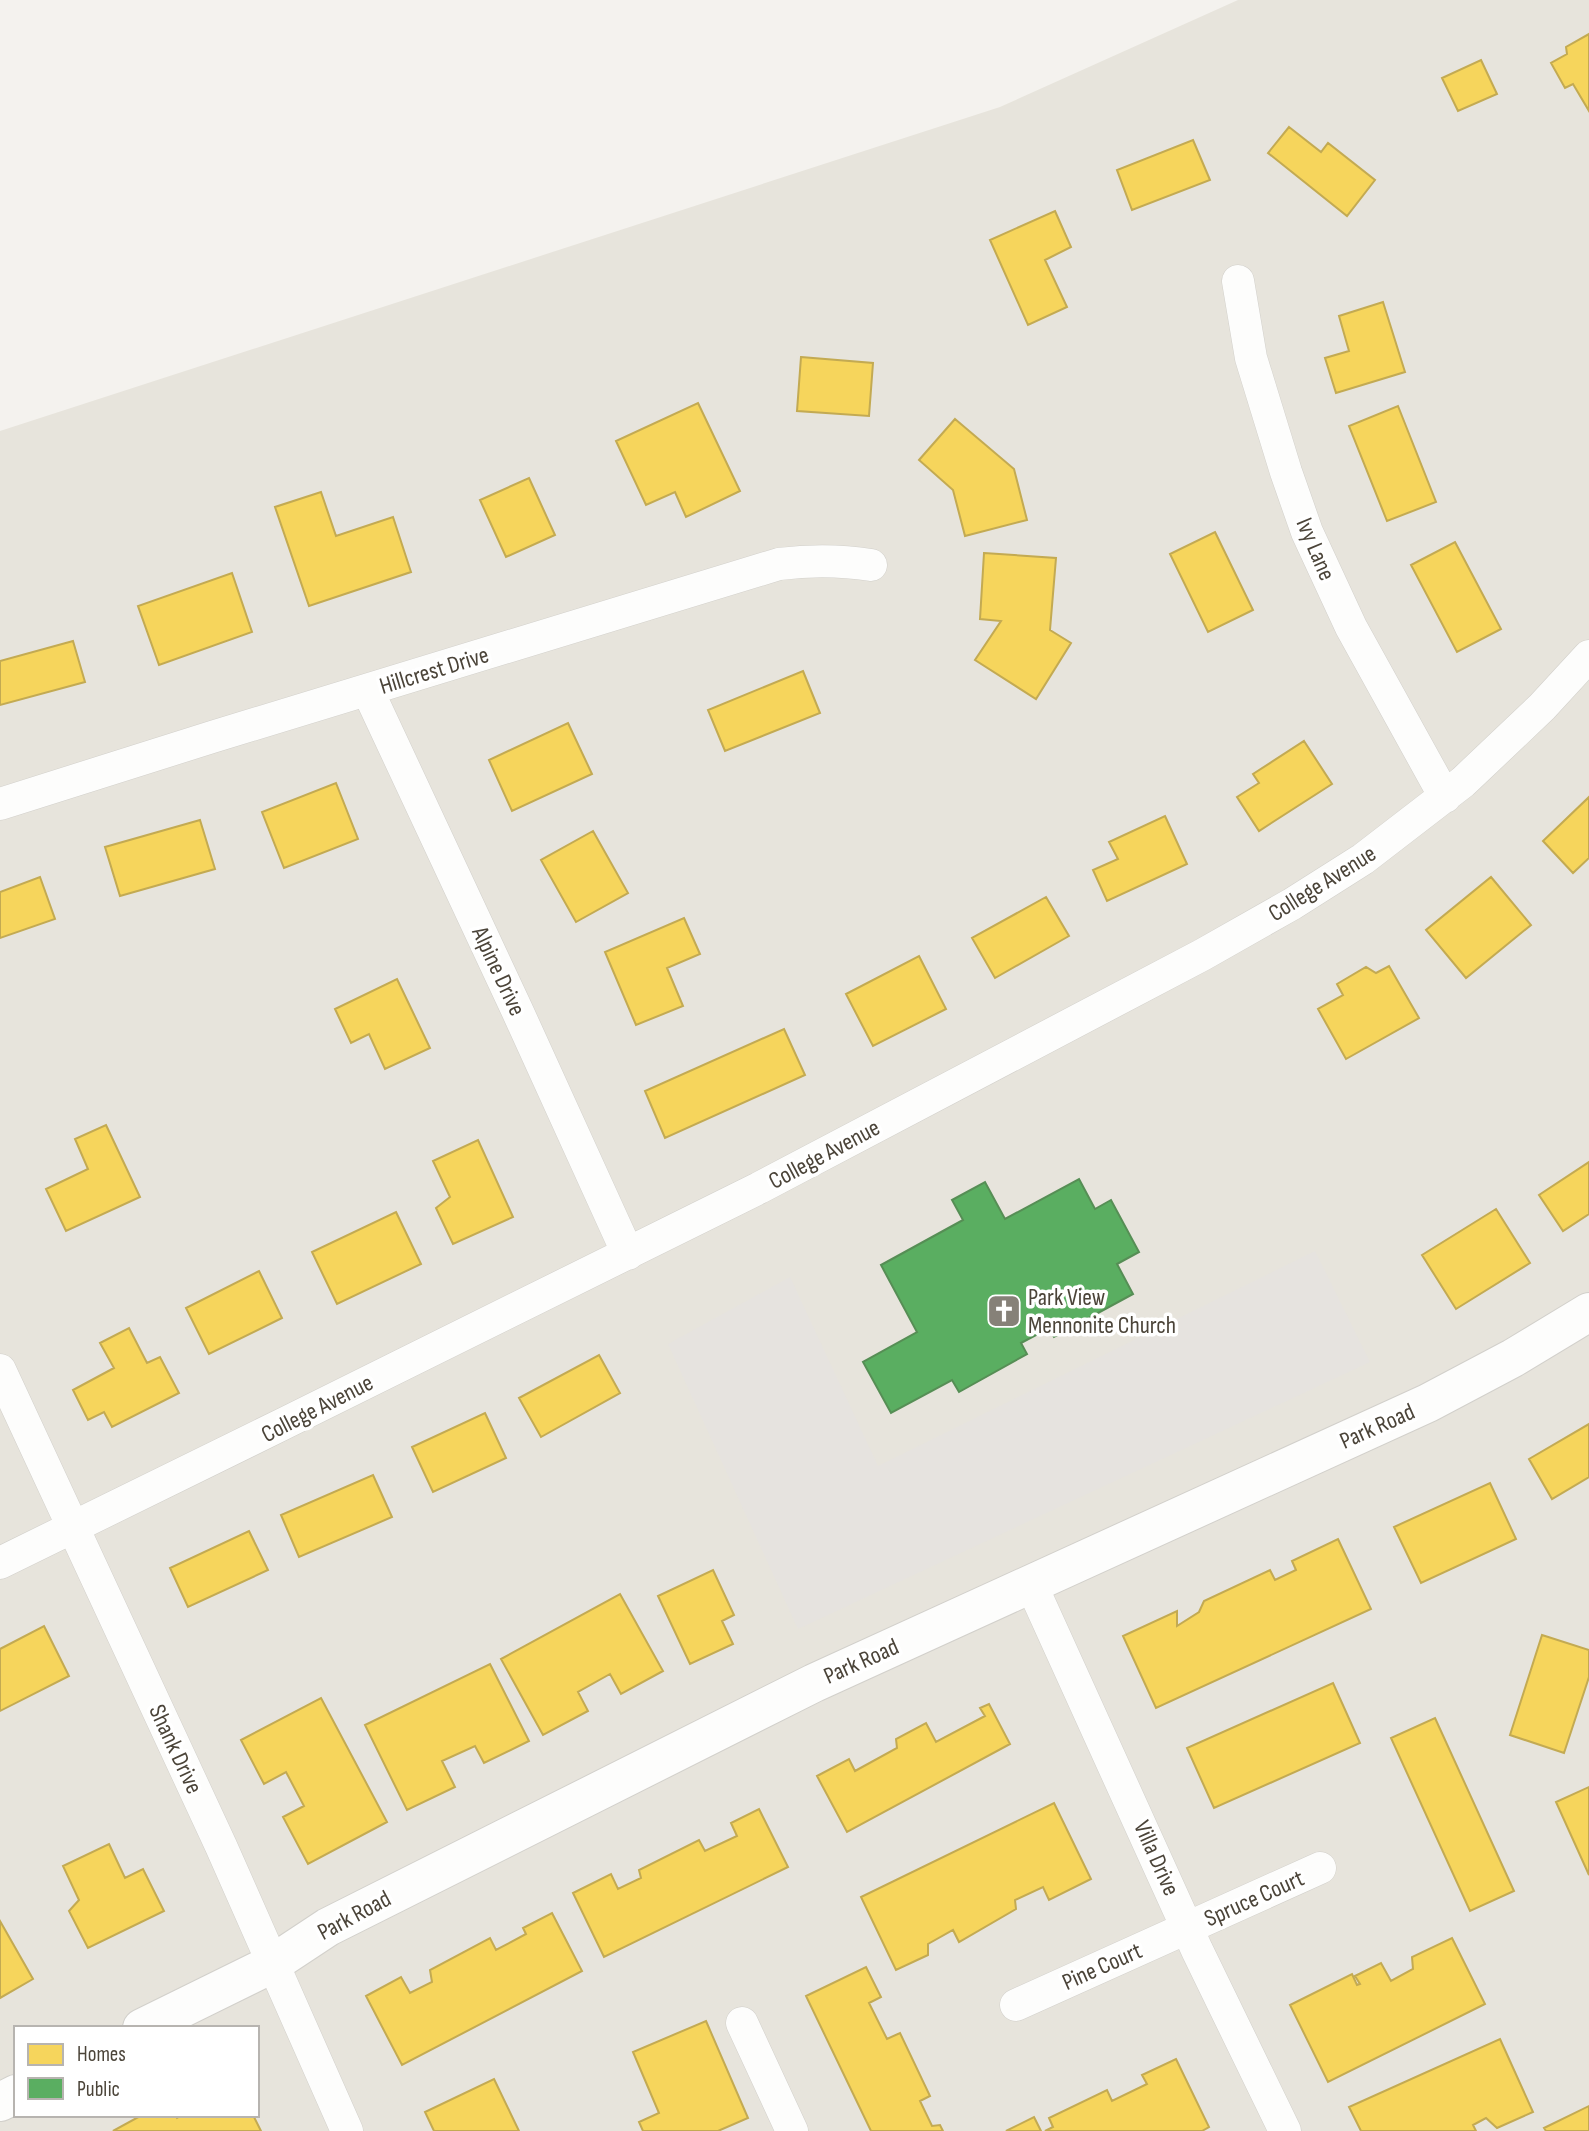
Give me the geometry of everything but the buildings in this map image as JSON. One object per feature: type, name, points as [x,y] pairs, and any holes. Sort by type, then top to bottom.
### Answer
[{"type":"street","name":"Ivy Lane","points":[[1238,281],[1251,358],[1307,532],[1351,627],[1445,797]]},
{"type":"street","name":"Hillcrest Drive","points":[[0,804],[779,564],[806,560],[842,560],[871,565]]},
{"type":"street","name":"College Avenue","points":[[0,1563],[759,1188],[1202,955],[1292,904],[1348,869],[1445,797],[1542,707],[1589,656]]},
{"type":"street","name":"Alpine Drive","points":[[368,691],[628,1254]]},
{"type":"street","name":"Park Road","points":[[146,2026],[272,1964],[328,1927],[814,1682],[1428,1403],[1513,1358],[1589,1312]]},
{"type":"street","name":"Shank Drive","points":[[0,1370],[221,1846],[346,2131]]},
{"type":"street","name":"Villa Drive","points":[[1031,1584],[1187,1928],[1285,2131]]},
{"type":"street","name":"Spruce Court","points":[[1187,1928],[1320,1868]]},
{"type":"street","name":"Pine Court","points":[[1016,2005],[1187,1928]]},
{"type":"street","points":[[741,2023],[792,2131]]},
{"type":"shaded area","points":[[1238,0],[1589,0],[1589,2131],[0,2131],[0,431],[1000,107]]},
{"type":"shaded area","points":[[1315,1251],[1370,1362],[798,1629],[668,1344],[790,1277],[878,1466]]},
{"type":"place","name":"Park View Mennonite Church","points":[[1004,1311]]}]
